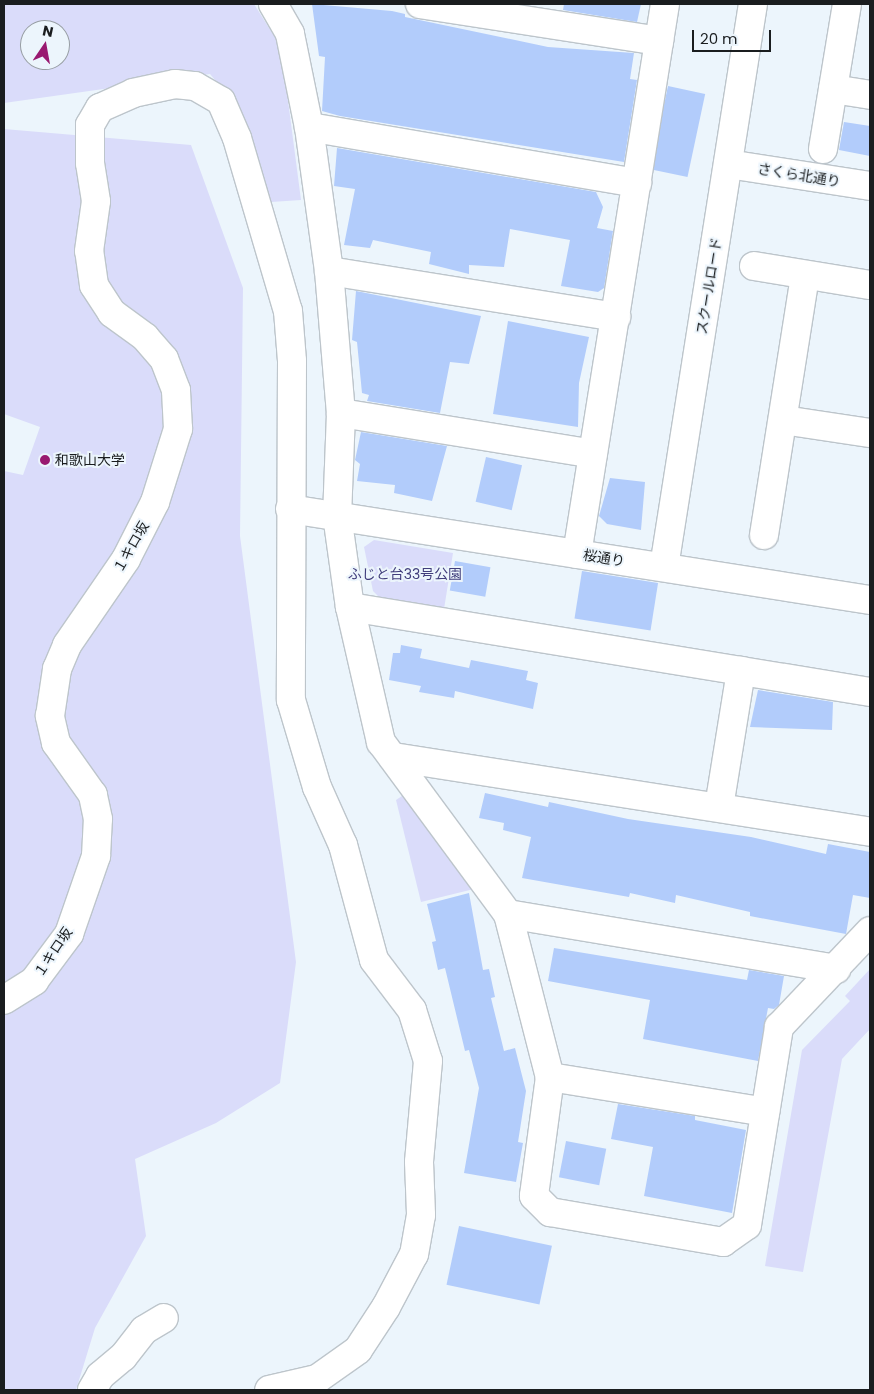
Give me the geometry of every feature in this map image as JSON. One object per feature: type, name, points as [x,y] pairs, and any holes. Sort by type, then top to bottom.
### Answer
[{"type":"street","points":[[273,4],[290,34],[309,127],[328,271],[341,413],[337,515],[350,607],[381,742],[508,914],[550,1077],[534,1196],[550,1212],[724,1242],[747,1225],[779,1027],[870,932]]},
{"type":"street","points":[[420,4],[659,41]]},
{"type":"street","points":[[577,554],[665,4]]},
{"type":"street","name":"スクールロード","points":[[664,567],[753,4]]},
{"type":"street","points":[[823,148],[847,4]]},
{"type":"street","name":"１キロ坂","points":[[4,1000],[34,980],[69,934],[96,856],[98,819],[92,795],[56,743],[50,716],[57,669],[67,645],[126,559],[156,502],[178,428],[176,390],[164,359],[145,337],[112,313],[94,285],[90,251],[96,201],[90,163],[90,126],[100,108],[133,93],[175,84],[195,86],[221,101],[237,138],[288,311],[292,361],[290,509],[291,700],[317,787],[343,845],[374,960],[412,1010],[428,1061],[419,1162],[421,1215],[414,1254],[386,1307],[358,1350],[317,1379],[268,1390]]},
{"type":"street","points":[[833,89],[870,95]]},
{"type":"street","points":[[309,127],[637,182]]},
{"type":"street","name":"さくら北通り","points":[[728,164],[870,186]]},
{"type":"street","points":[[754,266],[870,285]]},
{"type":"street","points":[[328,271],[616,318]]},
{"type":"street","points":[[764,535],[806,275]]},
{"type":"street","points":[[341,413],[593,454]]},
{"type":"street","points":[[783,420],[870,433]]},
{"type":"street","name":"桜通り","points":[[290,509],[870,600]]},
{"type":"street","points":[[350,607],[870,692]]},
{"type":"street","points":[[719,807],[741,671]]},
{"type":"street","points":[[393,756],[870,832]]},
{"type":"street","points":[[508,914],[836,969]]},
{"type":"street","points":[[550,1077],[765,1112]]},
{"type":"street","points":[[92,1390],[100,1376],[123,1357],[144,1330],[164,1318]]},
{"type":"green space","points":[[4,4],[254,4],[281,47],[301,200],[271,202],[232,100],[210,74],[4,103]]},
{"type":"green space","points":[[4,129],[191,145],[243,288],[240,536],[296,962],[280,1083],[216,1123],[135,1159],[146,1236],[95,1328],[76,1390],[4,1390],[4,471],[23,475],[40,427],[4,414]]},
{"type":"green space","name":"ふじと台33号公園","points":[[374,540],[453,553],[444,609],[381,599],[373,591],[364,547]]},
{"type":"green space","points":[[405,794],[474,889],[421,902],[396,800]]},
{"type":"green space","points":[[870,969],[870,1029],[842,1059],[803,1272],[765,1266],[802,1050],[850,1001],[845,996]]},
{"type":"building","points":[[312,4],[392,11],[405,14],[405,17],[548,47],[634,53],[630,79],[637,80],[624,162],[340,116],[322,111],[325,57],[319,56]]},
{"type":"building","points":[[564,4],[641,4],[637,22],[563,10]]},
{"type":"building","points":[[668,86],[705,94],[687,177],[650,169]]},
{"type":"building","points":[[844,122],[870,126],[870,156],[839,150]]},
{"type":"building","points":[[337,148],[596,192],[603,207],[597,228],[613,231],[604,288],[598,292],[561,286],[570,240],[510,229],[504,267],[469,265],[469,274],[429,264],[431,252],[373,240],[370,248],[344,245],[355,189],[334,186]]},
{"type":"building","points":[[356,291],[481,316],[469,364],[450,362],[440,413],[367,401],[369,395],[362,393],[357,342],[352,340]]},
{"type":"building","points":[[508,321],[589,337],[579,383],[578,427],[493,414]]},
{"type":"building","points":[[361,432],[447,446],[432,501],[394,493],[395,485],[357,481],[360,464],[355,460]]},
{"type":"building","points":[[486,457],[522,465],[512,510],[476,502]]},
{"type":"building","points":[[610,478],[645,482],[641,530],[607,524],[599,516]]},
{"type":"building","points":[[455,561],[490,567],[485,597],[450,591]]},
{"type":"building","points":[[582,571],[658,583],[651,630],[574,618]]},
{"type":"building","points":[[401,645],[422,649],[420,658],[469,668],[471,660],[528,671],[526,680],[538,683],[533,709],[455,691],[454,698],[419,692],[421,686],[389,680],[393,653],[400,653]]},
{"type":"building","points":[[758,690],[833,702],[832,730],[750,727]]},
{"type":"building","points":[[485,793],[548,807],[549,802],[628,819],[751,837],[826,854],[828,844],[870,852],[870,898],[853,895],[846,934],[750,916],[750,912],[676,895],[675,903],[630,893],[629,897],[522,878],[531,837],[503,830],[504,823],[479,818]]},
{"type":"building","points":[[469,893],[483,970],[489,969],[495,997],[491,998],[504,1051],[515,1048],[526,1091],[518,1142],[523,1143],[516,1182],[464,1173],[479,1088],[469,1050],[465,1051],[445,968],[438,970],[432,942],[436,941],[427,904]]},
{"type":"building","points":[[554,948],[747,980],[749,970],[784,976],[779,1005],[774,1009],[768,1008],[758,1061],[643,1039],[650,1000],[548,981]]},
{"type":"building","points":[[618,1104],[695,1116],[695,1120],[746,1130],[732,1213],[644,1196],[653,1147],[611,1139]]},
{"type":"building","points":[[566,1141],[606,1149],[599,1185],[559,1177]]},
{"type":"building","points":[[459,1226],[552,1246],[539,1304],[447,1285]]},
{"type":"place","name":"和歌山大学","points":[[45,460]]}]
